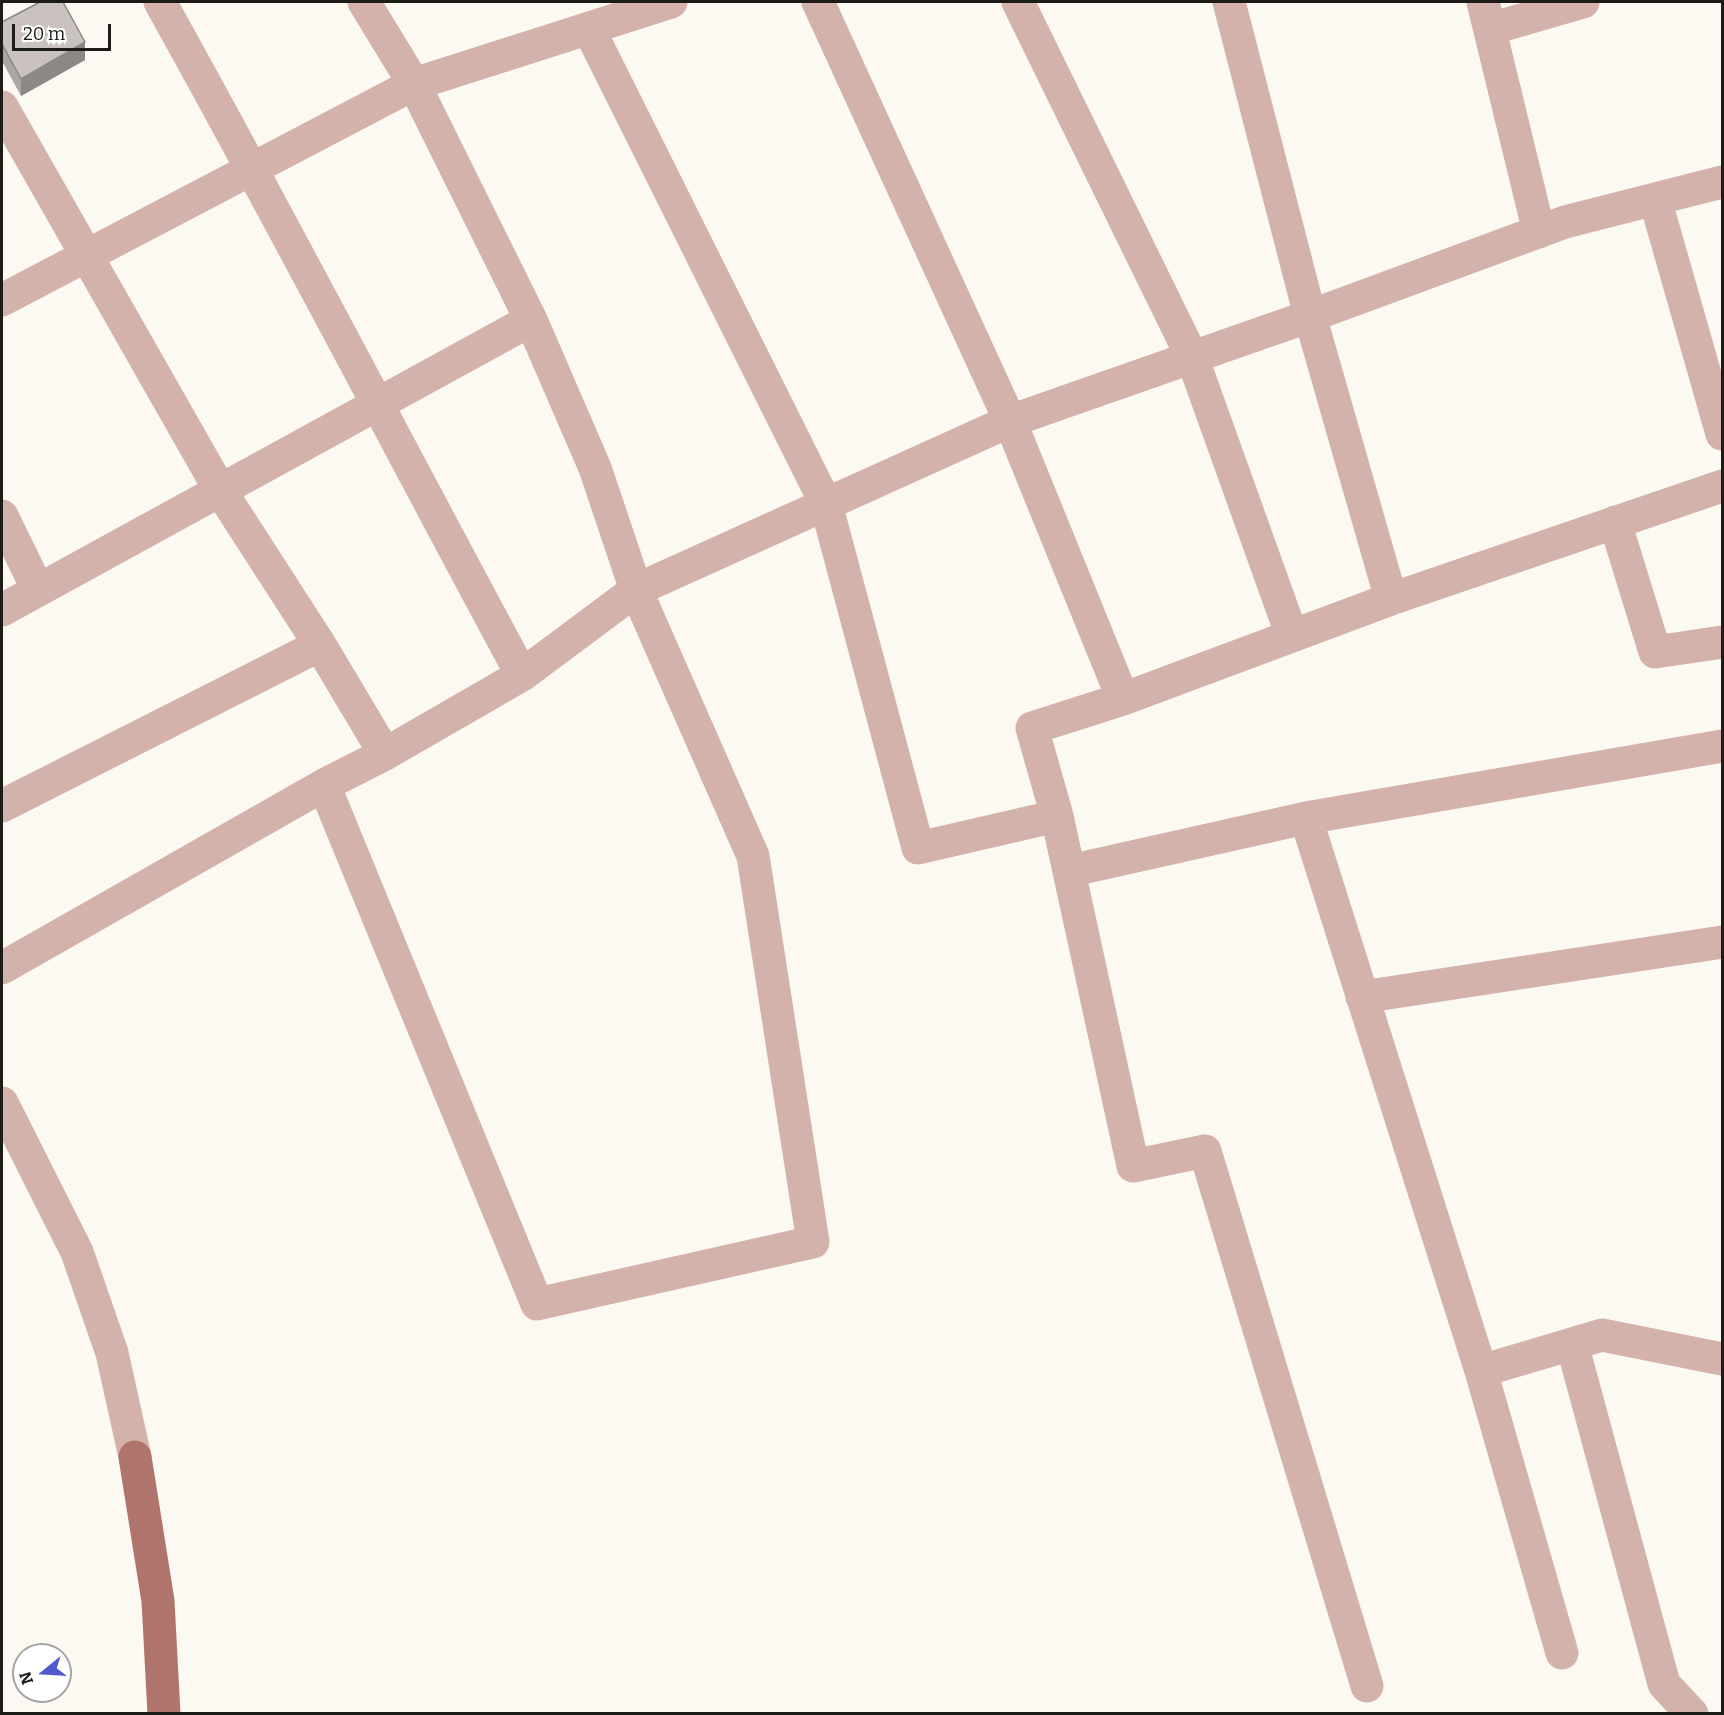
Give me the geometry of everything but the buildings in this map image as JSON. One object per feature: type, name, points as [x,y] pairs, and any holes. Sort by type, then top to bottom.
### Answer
[{"type":"main road","points":[[135,1457],[158,1601],[164,1713]]},
{"type":"street","points":[[160,2],[253,168],[376,405],[522,675]]},
{"type":"street","points":[[324,785],[537,1304],[813,1242],[753,856],[636,590],[595,468],[531,320],[414,84],[364,2]]},
{"type":"street","points":[[2,300],[414,84],[671,2]]},
{"type":"street","points":[[818,2],[1010,421],[1123,699]]},
{"type":"street","points":[[1018,2],[1192,357],[1292,636]]},
{"type":"street","points":[[1229,2],[1310,316],[1391,599]]},
{"type":"street","points":[[1539,232],[1486,15],[1583,2]]},
{"type":"street","points":[[589,29],[826,504],[918,848],[1057,816]]},
{"type":"street","points":[[2,107],[220,490],[320,645],[384,754]]},
{"type":"street","points":[[2,968],[522,675],[636,590],[1010,421],[1310,316],[1565,222],[1722,182]]},
{"type":"street","points":[[1655,199],[1722,434]]},
{"type":"street","points":[[2,610],[531,320]]},
{"type":"street","points":[[1367,1686],[1205,1151],[1133,1166],[1057,816],[1032,728],[1123,699],[1391,599],[1722,486]]},
{"type":"street","points":[[2,516],[38,590]]},
{"type":"street","points":[[1615,522],[1655,652],[1722,642]]},
{"type":"street","points":[[2,806],[320,645]]},
{"type":"street","points":[[1069,871],[1306,818],[1722,746]]},
{"type":"street","points":[[1306,818],[1481,1371],[1562,1653]]},
{"type":"street","points":[[1362,997],[1722,942]]},
{"type":"street","points":[[2,1103],[77,1252],[112,1353],[135,1457]]},
{"type":"street","points":[[1481,1371],[1602,1335],[1722,1359]]},
{"type":"street","points":[[1572,1344],[1664,1684],[1692,1713]]}]
